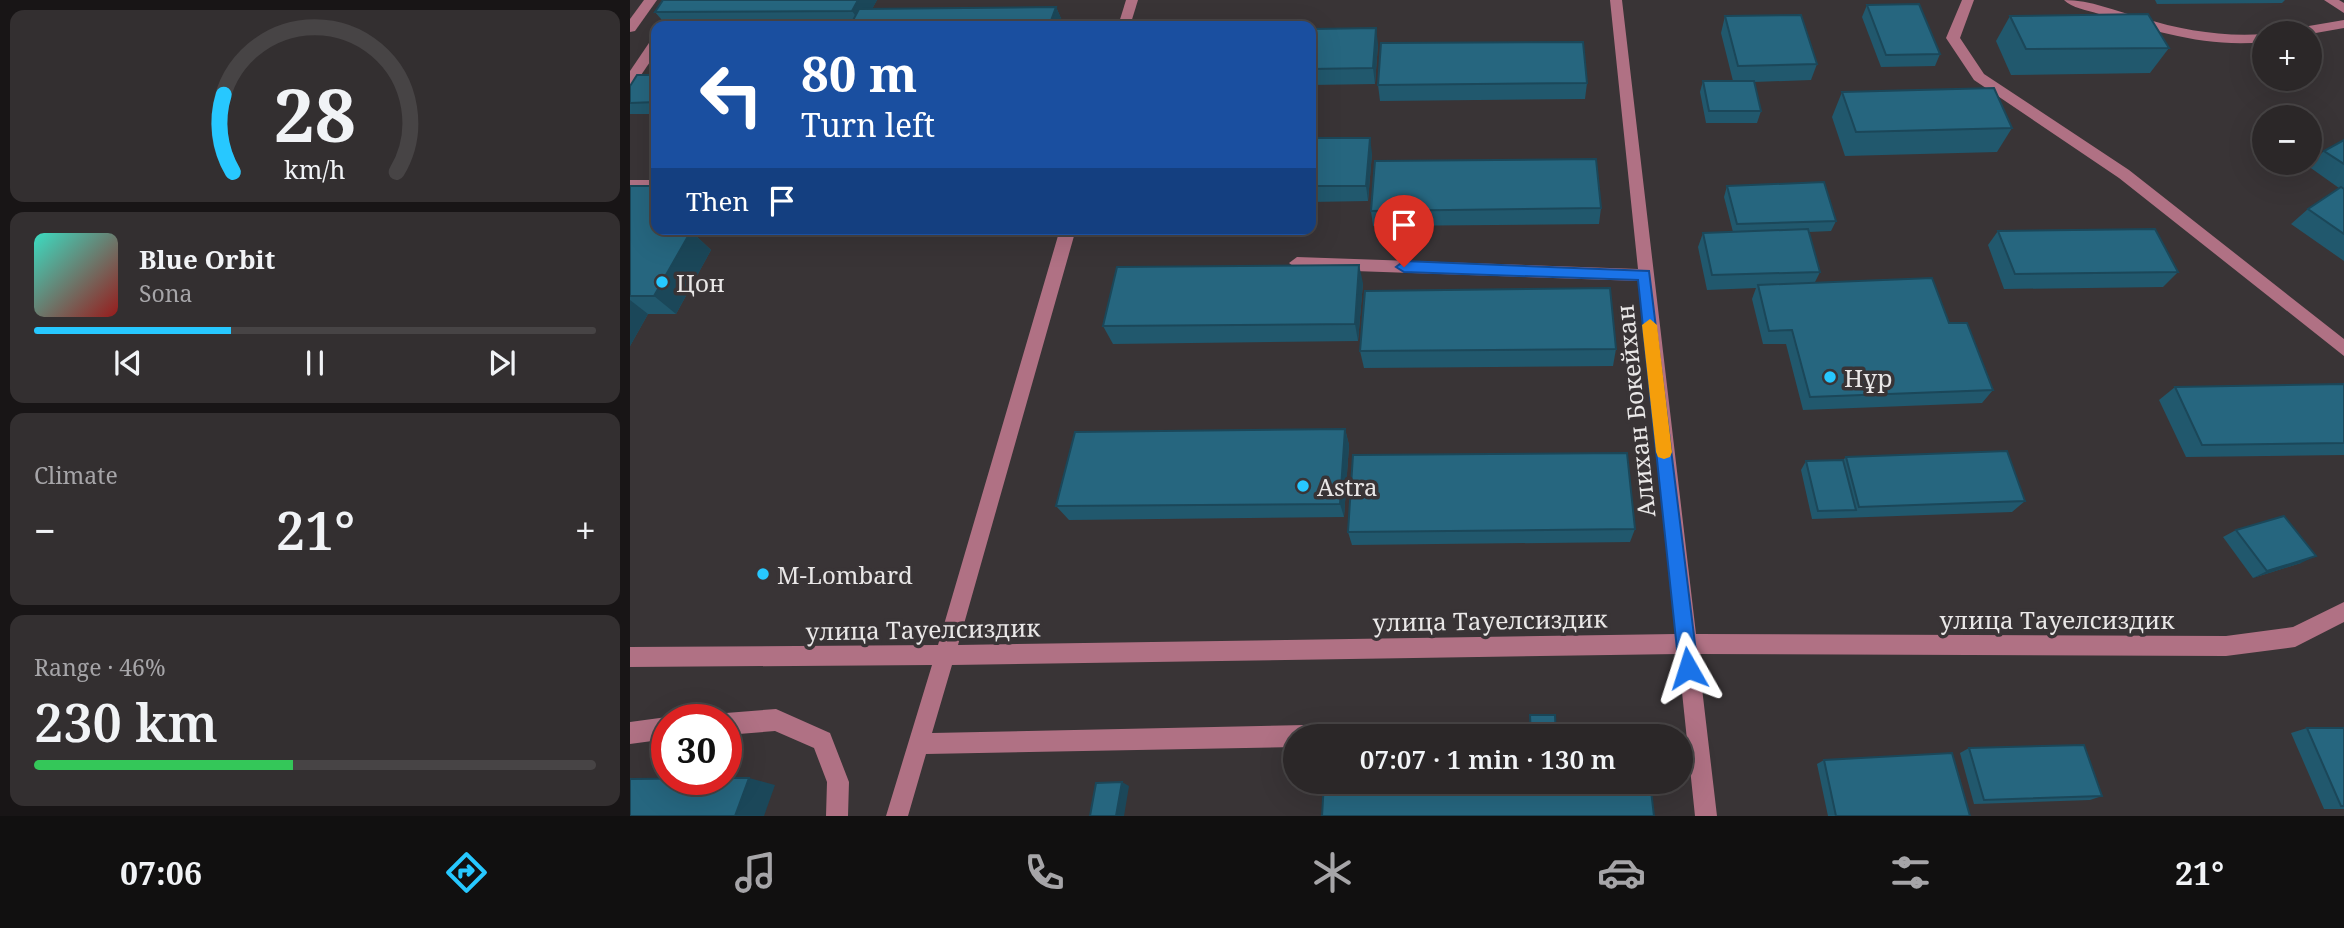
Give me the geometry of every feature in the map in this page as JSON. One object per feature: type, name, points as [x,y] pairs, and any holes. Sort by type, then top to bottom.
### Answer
[{"type":"street","points":[[630,28],[651,0]]},
{"type":"street","points":[[1126,21],[1132,0]]},
{"type":"street","name":"Алихан Бокейхан","points":[[1616,0],[1644,275],[1706,816]]},
{"type":"street","points":[[1968,0],[1953,38],[1979,77],[2124,174],[2344,349]]},
{"type":"street","points":[[2070,0],[2134,22],[2242,42],[2252,40]]},
{"type":"street","points":[[2330,0],[2344,9]]},
{"type":"street","points":[[2322,28],[2344,24]]},
{"type":"street","points":[[630,81],[651,50]]},
{"type":"street","points":[[630,185],[651,184]]},
{"type":"street","points":[[897,816],[1066,235]]},
{"type":"street","points":[[1297,263],[1644,275]]},
{"type":"street","name":"улица Тауелсиздик","points":[[630,657],[1685,644],[2225,646],[2295,637],[2344,612]]},
{"type":"street","points":[[742,723],[776,720],[822,741],[838,782],[837,816]]},
{"type":"street","points":[[630,733],[651,730]]},
{"type":"street","points":[[918,744],[1283,736]]},
{"type":"building","points":[[663,0],[858,0],[852,11],[655,12]]},
{"type":"building","points":[[1919,4],[1940,54],[1886,55],[1867,5]]},
{"type":"building","points":[[1056,7],[1051,21],[853,21],[859,9]]},
{"type":"building","points":[[2148,14],[2169,48],[2026,49],[2010,16]]},
{"type":"building","points":[[1801,15],[1817,64],[1738,66],[1725,16]]},
{"type":"building","points":[[1376,28],[1373,68],[1316,69],[1316,29]]},
{"type":"building","points":[[1583,42],[1587,83],[1378,85],[1381,43]]},
{"type":"building","points":[[637,75],[651,75],[651,102],[630,103],[630,86]]},
{"type":"building","points":[[1703,81],[1754,81],[1761,111],[1709,111]]},
{"type":"building","points":[[1994,88],[2012,128],[1856,132],[1842,92]]},
{"type":"building","points":[[1316,138],[1370,138],[1366,186],[1316,186]]},
{"type":"building","points":[[2344,140],[2344,164],[2324,151]]},
{"type":"building","points":[[1596,159],[1601,208],[1371,211],[1375,161]]},
{"type":"building","points":[[1824,182],[1836,221],[1737,224],[1727,186]]},
{"type":"building","points":[[630,186],[651,186],[651,235],[689,235],[654,296],[630,296]]},
{"type":"building","points":[[2341,187],[2344,189],[2344,234],[2308,209]]},
{"type":"building","points":[[1808,229],[1820,272],[1712,275],[1703,233]]},
{"type":"building","points":[[2155,229],[2178,272],[2015,274],[1998,231]]},
{"type":"building","points":[[1359,265],[1355,324],[1103,326],[1117,267]]},
{"type":"building","points":[[1932,278],[1949,323],[1967,323],[1993,390],[1810,397],[1792,330],[1769,331],[1758,285]]},
{"type":"building","points":[[1610,288],[1616,349],[1360,351],[1365,291]]},
{"type":"building","points":[[2344,384],[2344,443],[2202,445],[2175,387]]},
{"type":"building","points":[[1345,429],[1340,504],[1056,506],[1075,432]]},
{"type":"building","points":[[2007,451],[2025,501],[1859,507],[1846,457]]},
{"type":"building","points":[[1627,453],[1635,529],[1348,532],[1353,455]]},
{"type":"building","points":[[1843,460],[1856,510],[1818,511],[1806,461]]},
{"type":"building","points":[[2284,516],[2316,556],[2267,571],[2236,530]]},
{"type":"building","points":[[1530,715],[1555,715],[1555,724],[1530,724]]},
{"type":"building","points":[[2307,728],[2344,728],[2344,806],[2341,806]]},
{"type":"building","points":[[2084,745],[2102,796],[1984,800],[1969,748]]},
{"type":"building","points":[[1952,753],[1970,816],[1836,816],[1824,760]]},
{"type":"building","points":[[742,778],[749,778],[735,816],[630,816],[630,779],[651,779],[651,795],[742,795]]},
{"type":"building","points":[[1122,782],[1116,816],[1090,816],[1096,783]]},
{"type":"building","points":[[1323,794],[1651,794],[1654,816],[1322,816]]},
{"type":"slow traffic","points":[[1650,325],[1664,452]]},
{"type":"place","name":"Цон","points":[[662,282]]},
{"type":"place","name":"Нұр","points":[[1830,377]]},
{"type":"place","name":"Astra","points":[[1303,486]]},
{"type":"place","name":"M-Lombard","points":[[763,574]]},
{"type":"route","points":[[1404,267],[1644,275],[1688,668]]}]
